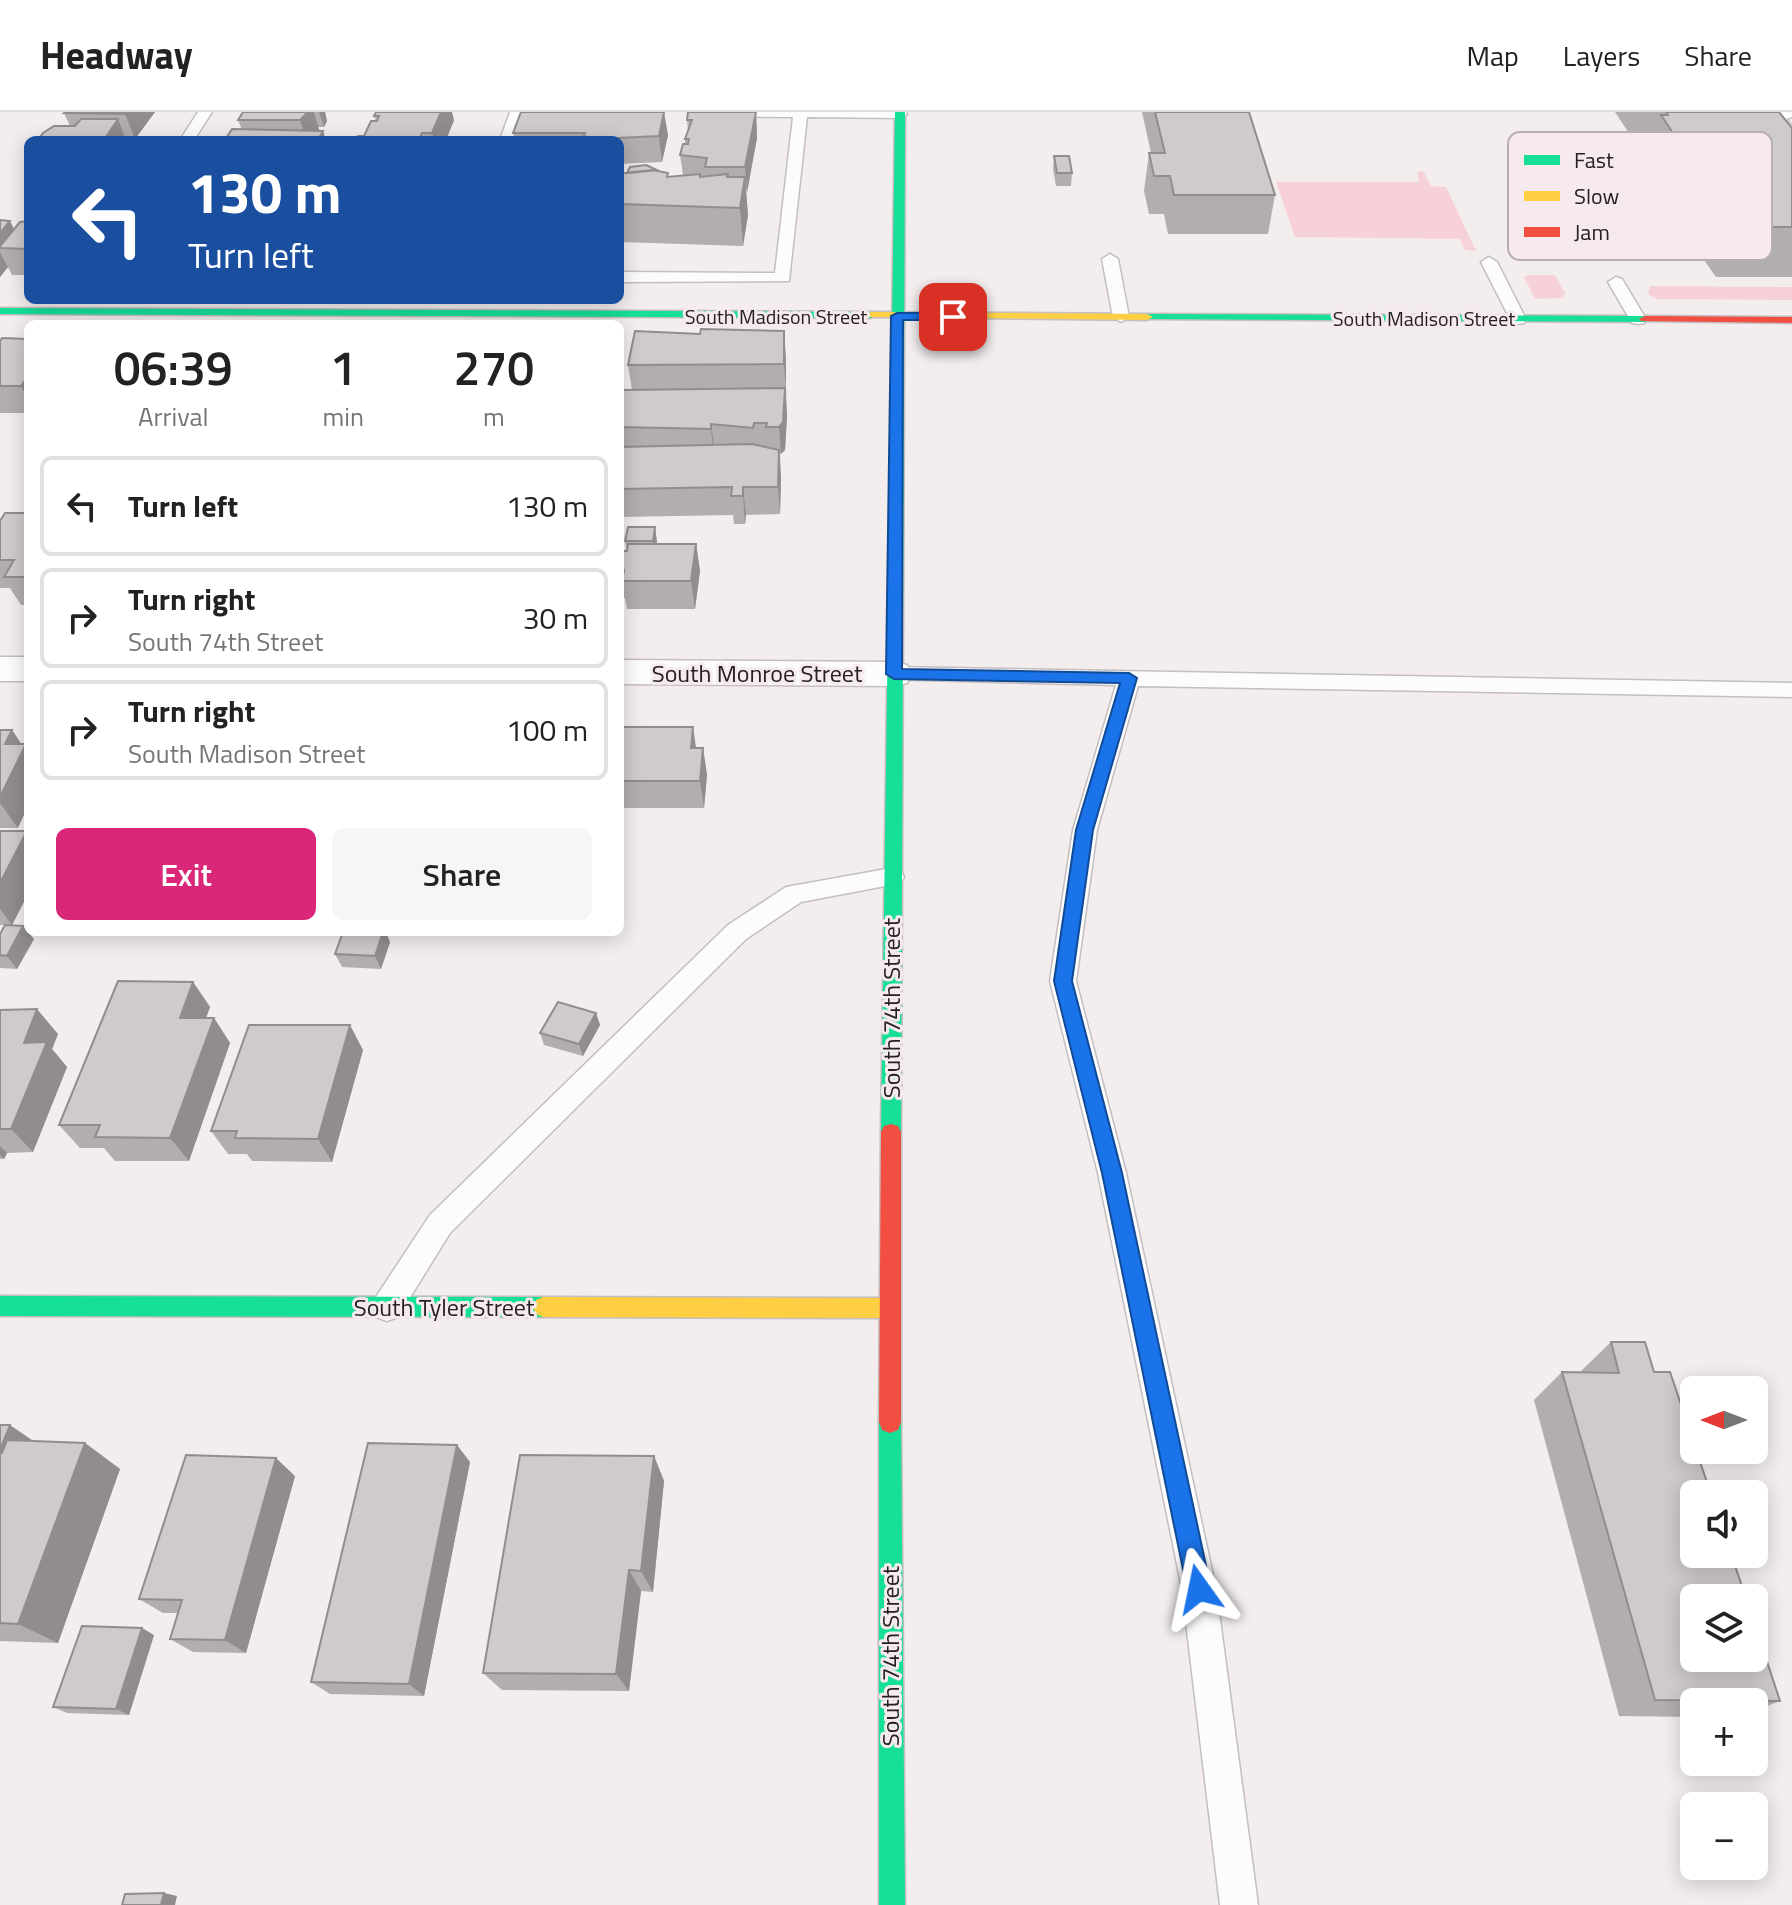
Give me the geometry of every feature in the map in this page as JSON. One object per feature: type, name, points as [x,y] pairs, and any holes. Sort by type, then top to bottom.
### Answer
[{"type":"street","name":"South 74th Street","points":[[892,1905],[889,1308],[900,113]]},
{"type":"street","name":"South Madison Street","points":[[0,311],[493,307],[615,319],[897,316],[1792,320]]},
{"type":"street","points":[[0,669],[24,669]]},
{"type":"street","name":"South Monroe Street","points":[[624,672],[894,674]]},
{"type":"street","name":"South Tyler Street","points":[[0,1306],[889,1308]]},
{"type":"lane","points":[[190,136],[205,112]]},
{"type":"lane","points":[[508,136],[517,112]]},
{"type":"lane","points":[[699,112],[900,113]]},
{"type":"lane","points":[[1792,112],[1777,117],[1792,135]]},
{"type":"lane","points":[[624,277],[783,278],[800,113]]},
{"type":"lane","points":[[1110,259],[1121,317]]},
{"type":"lane","points":[[1489,262],[1518,319]]},
{"type":"lane","points":[[1616,282],[1638,319]]},
{"type":"lane","points":[[894,674],[1792,690]]},
{"type":"lane","points":[[1129,678],[1085,830],[1063,981],[1112,1173],[1199,1589],[1239,1905]]},
{"type":"lane","points":[[387,1307],[440,1224],[737,932],[795,894],[892,877]]},
{"type":"shaded area","points":[[1423,171],[1431,186],[1446,187],[1476,251],[1465,250],[1460,239],[1295,237],[1276,182],[1419,182],[1417,172]]},
{"type":"shaded area","points":[[1555,275],[1566,295],[1562,295],[1564,298],[1535,299],[1524,277]]},
{"type":"shaded area","points":[[1650,286],[1792,287],[1792,300],[1657,299],[1648,294]]},
{"type":"building","points":[[65,112],[126,112],[125,114]]},
{"type":"building","points":[[243,112],[308,112],[300,120],[238,120]]},
{"type":"building","points":[[376,112],[441,112],[432,133],[422,133],[421,136],[364,136],[371,121],[377,121],[379,116],[374,116]]},
{"type":"building","points":[[521,112],[664,112],[659,136],[513,133]]},
{"type":"building","points":[[688,112],[756,112],[745,167],[705,167],[707,158],[680,155],[683,144],[688,144],[689,139],[685,139],[692,120],[687,120]]},
{"type":"building","points":[[1155,112],[1249,112],[1275,195],[1174,195],[1170,176],[1154,176],[1149,153],[1165,153]]},
{"type":"building","points":[[1666,112],[1779,112],[1792,128],[1792,227],[1772,227],[1772,132],[1672,132],[1661,115],[1668,115]]},
{"type":"building","points":[[81,119],[118,119],[107,136],[41,136],[54,126],[75,126]]},
{"type":"building","points":[[232,129],[323,131],[320,136],[228,136]]},
{"type":"building","points":[[1054,156],[1069,156],[1072,173],[1057,173]]},
{"type":"building","points":[[646,165],[657,170],[627,173],[630,167]]},
{"type":"building","points":[[653,170],[668,173],[667,177],[728,174],[727,177],[745,177],[740,208],[624,204],[624,173]]},
{"type":"building","points":[[0,220],[10,221],[0,233]]},
{"type":"building","points":[[20,222],[24,222],[24,249],[0,248],[0,246]]},
{"type":"building","points":[[701,329],[784,331],[784,364],[628,365],[635,331],[700,334]]},
{"type":"building","points":[[2,338],[24,339],[24,382],[21,386],[0,386]]},
{"type":"building","points":[[785,388],[783,422],[779,427],[754,423],[753,428],[711,424],[711,429],[624,427],[624,390]]},
{"type":"building","points":[[752,444],[779,450],[778,487],[743,487],[743,496],[731,496],[732,487],[624,489],[624,447]]},
{"type":"building","points":[[5,513],[24,513],[24,577],[4,577],[14,560],[0,560],[0,521]]},
{"type":"building","points":[[628,527],[655,527],[653,541],[625,541]]},
{"type":"building","points":[[628,544],[696,544],[691,581],[624,581],[624,551],[627,551]]},
{"type":"building","points":[[624,727],[693,727],[691,748],[703,748],[700,781],[624,781]]},
{"type":"building","points":[[0,730],[12,730],[5,744],[24,744],[24,748],[0,797]]},
{"type":"building","points":[[0,831],[24,831],[24,837],[0,883]]},
{"type":"building","points":[[5,925],[23,926],[7,956],[0,955],[0,934]]},
{"type":"building","points":[[342,936],[382,936],[375,956],[335,954]]},
{"type":"building","points":[[118,981],[193,982],[180,1018],[214,1018],[170,1138],[95,1137],[100,1125],[59,1125]]},
{"type":"building","points":[[558,1002],[596,1013],[579,1044],[540,1033]]},
{"type":"building","points":[[37,1009],[24,1043],[47,1042],[11,1129],[0,1129],[0,1010]]},
{"type":"building","points":[[249,1025],[350,1025],[318,1139],[235,1138],[237,1131],[211,1131]]},
{"type":"building","points":[[1611,1342],[1645,1342],[1654,1372],[1670,1372],[1680,1402],[1680,1464],[1701,1464],[1706,1480],[1680,1480],[1680,1568],[1736,1568],[1741,1584],[1680,1584],[1680,1672],[1768,1672],[1768,1665],[1780,1701],[1768,1701],[1768,1688],[1680,1688],[1680,1700],[1655,1700],[1562,1372],[1619,1373]]},
{"type":"building","points":[[0,1425],[10,1425],[0,1450]]},
{"type":"building","points":[[7,1440],[85,1443],[18,1624],[0,1623],[0,1453]]},
{"type":"building","points":[[368,1443],[457,1445],[409,1684],[311,1682]]},
{"type":"building","points":[[186,1455],[276,1458],[225,1640],[170,1639],[182,1600],[139,1599]]},
{"type":"building","points":[[520,1455],[654,1456],[641,1571],[629,1570],[616,1674],[483,1673]]},
{"type":"building","points":[[82,1626],[142,1628],[116,1709],[53,1707]]},
{"type":"building","points":[[164,1893],[161,1905],[122,1905],[125,1894]]},
{"type":"traffic: fast","points":[[891,1132],[900,112]]},
{"type":"traffic: fast","points":[[0,311],[871,315]]},
{"type":"traffic: fast","points":[[1147,317],[1645,319]]},
{"type":"traffic: fast","points":[[0,1306],[543,1307]]},
{"type":"traffic: fast","points":[[890,1422],[892,1905]]},
{"type":"traffic: slow","points":[[871,315],[1147,317]]},
{"type":"traffic: slow","points":[[543,1307],[889,1308]]},
{"type":"traffic: jam","points":[[1645,319],[1792,320]]},
{"type":"traffic: jam","points":[[890,1422],[891,1132]]},
{"type":"route","points":[[953,317],[897,316],[894,674],[1129,678],[1085,830],[1063,981],[1112,1173],[1199,1589]]}]
